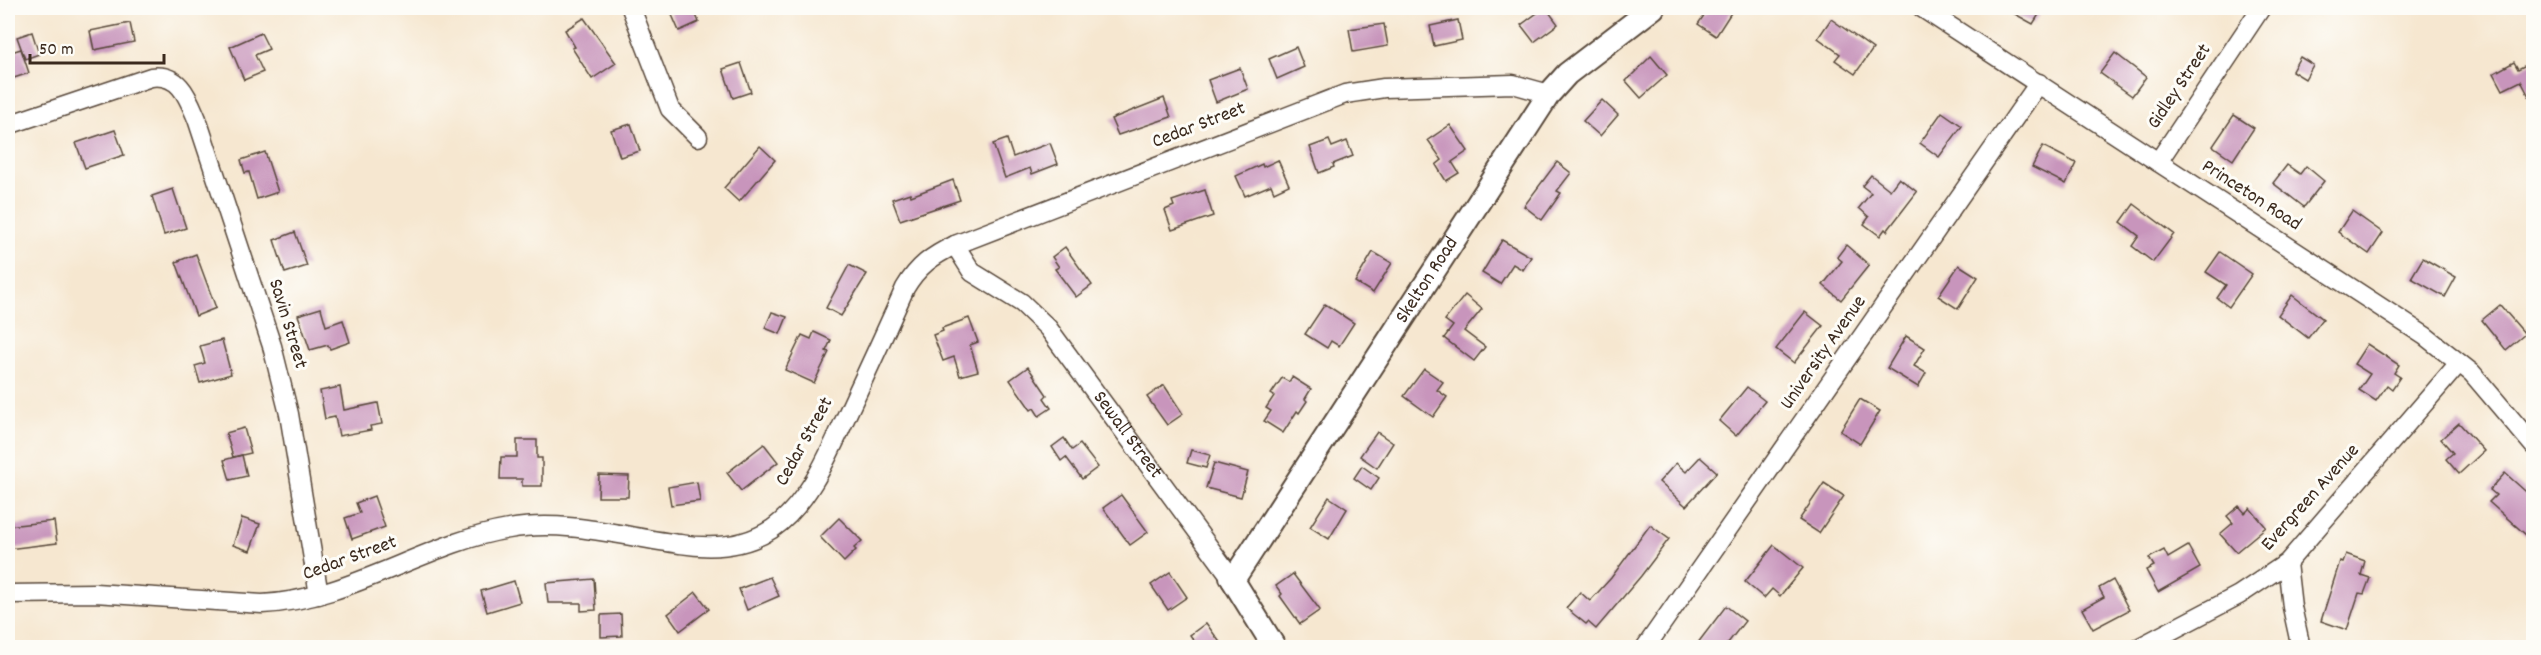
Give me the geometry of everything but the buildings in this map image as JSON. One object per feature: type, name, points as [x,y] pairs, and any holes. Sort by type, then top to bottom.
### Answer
[{"type":"street","points":[[631,8],[670,109],[698,137]]},
{"type":"street","name":"Skelton Road","points":[[1232,579],[1549,94],[1567,74],[1653,8]]},
{"type":"street","name":"Princeton Road","points":[[1922,8],[2407,324],[2459,363],[2487,389],[2534,446]]},
{"type":"street","name":"Gidley Street","points":[[2158,162],[2261,8]]},
{"type":"street","name":"Savin Street","points":[[8,125],[151,77],[171,80],[182,88],[197,119],[272,346],[291,424],[319,595]]},
{"type":"street","name":"University Avenue","points":[[1645,648],[2039,83]]},
{"type":"street","name":"Cedar Street","points":[[8,594],[95,593],[262,604],[299,601],[470,539],[509,529],[549,526],[569,527],[683,545],[741,543],[773,528],[788,515],[803,496],[819,470],[911,278],[923,263],[955,245],[1345,94],[1384,88],[1513,84],[1549,94]]},
{"type":"street","name":"Sewall Street","points":[[955,245],[972,272],[1022,303],[1048,328],[1232,579],[1275,648]]},
{"type":"street","name":"Evergreen Avenue","points":[[2138,648],[2239,595],[2287,563],[2459,363]]},
{"type":"street","points":[[2287,563],[2292,608],[2301,648]]}]
